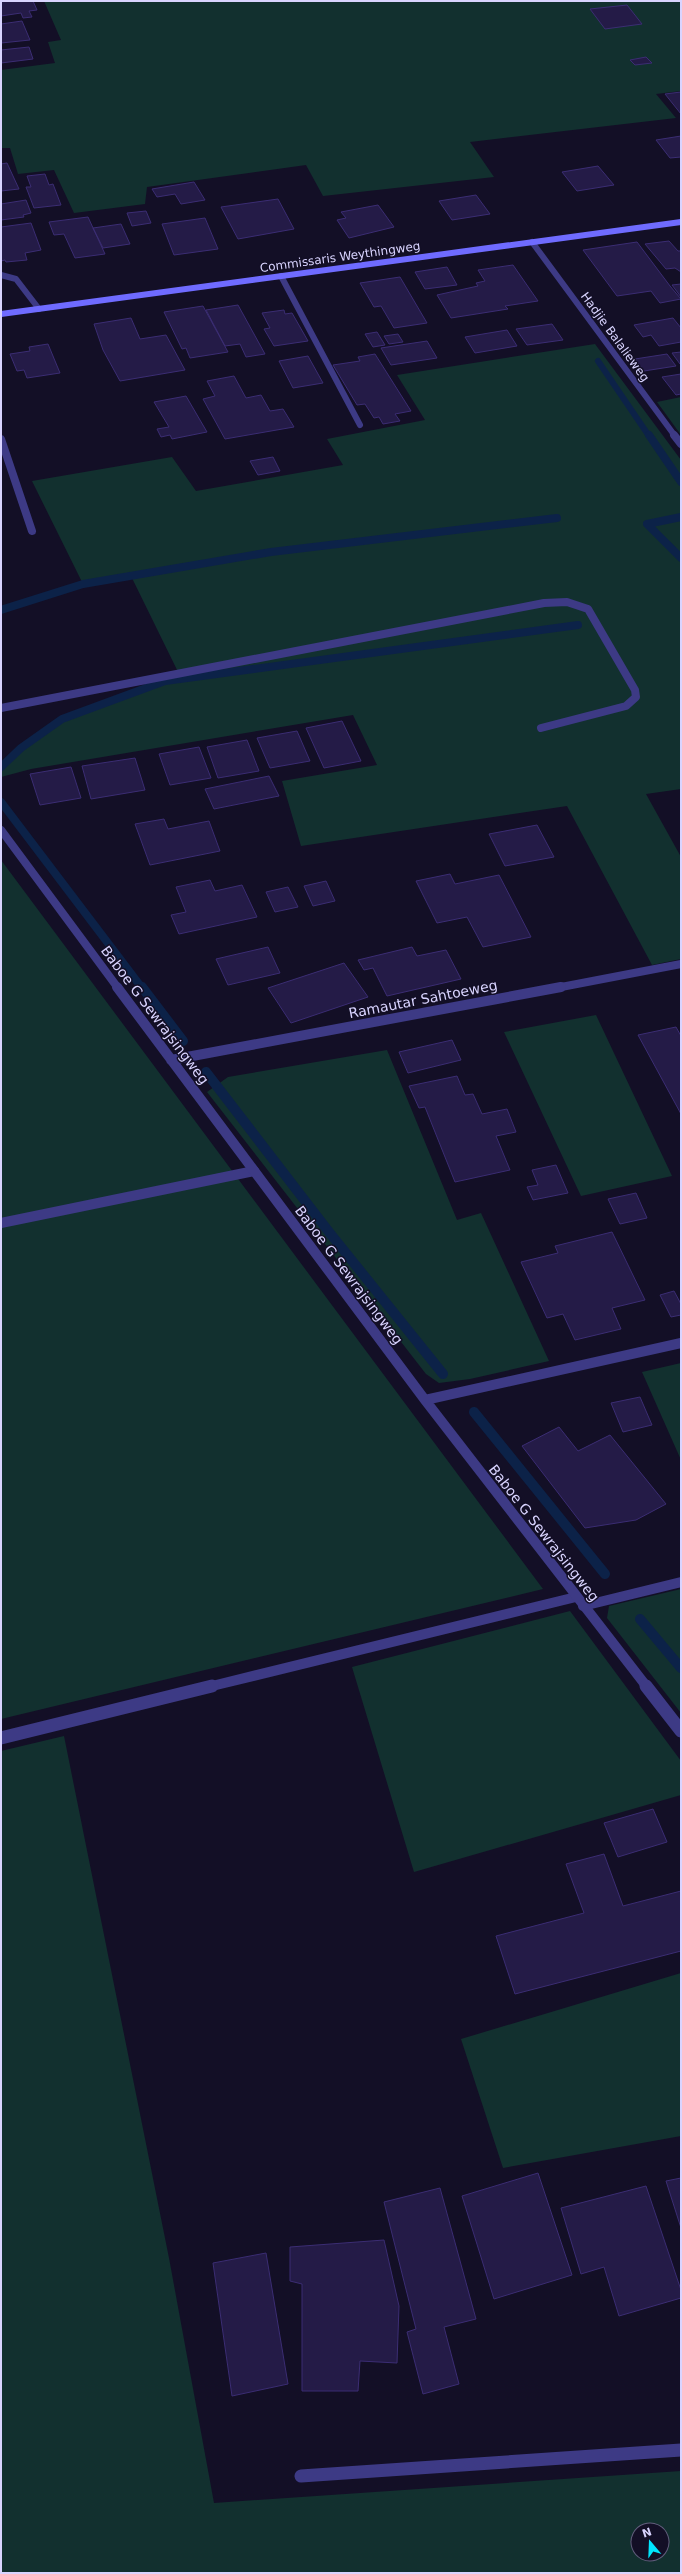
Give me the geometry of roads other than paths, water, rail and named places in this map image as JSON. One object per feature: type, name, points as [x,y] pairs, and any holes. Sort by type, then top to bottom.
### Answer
[{"type":"main road","name":"Commissaris Weythingweg","points":[[1,314],[681,222]]},
{"type":"street","name":"Hadjie Balalieweg","points":[[532,242],[681,444]]},
{"type":"street","points":[[1,276],[16,279],[39,309]]},
{"type":"street","points":[[281,276],[360,425]]},
{"type":"street","points":[[1,439],[32,531]]},
{"type":"street","points":[[1,708],[544,604],[567,602],[588,609],[635,690],[636,697],[626,706],[541,728]]},
{"type":"street","name":"Baboe G Sewrajsingweg","points":[[1,830],[425,1400],[681,1731]]},
{"type":"street","name":"Ramautar Sahtoeweg","points":[[171,1060],[681,964]]},
{"type":"street","points":[[1,1223],[254,1171]]},
{"type":"street","points":[[425,1400],[681,1343]]},
{"type":"street","points":[[1,1738],[579,1601],[681,1582]]},
{"type":"street","points":[[301,2476],[681,2450]]},
{"type":"waterway","points":[[598,361],[649,436]]},
{"type":"waterway","points":[[649,435],[681,482]]},
{"type":"waterway","points":[[681,517],[647,524],[681,558]]},
{"type":"waterway","points":[[1,610],[83,584],[271,552],[557,518]]},
{"type":"waterway","points":[[1,767],[21,748],[62,719],[165,681],[578,625]]},
{"type":"waterway","points":[[1,802],[142,988]]},
{"type":"waterway","points":[[142,987],[183,1041]]},
{"type":"waterway","points":[[206,1072],[329,1232],[443,1374]]},
{"type":"waterway","points":[[474,1412],[605,1574]]},
{"type":"waterway","points":[[640,1619],[681,1668]]}]
